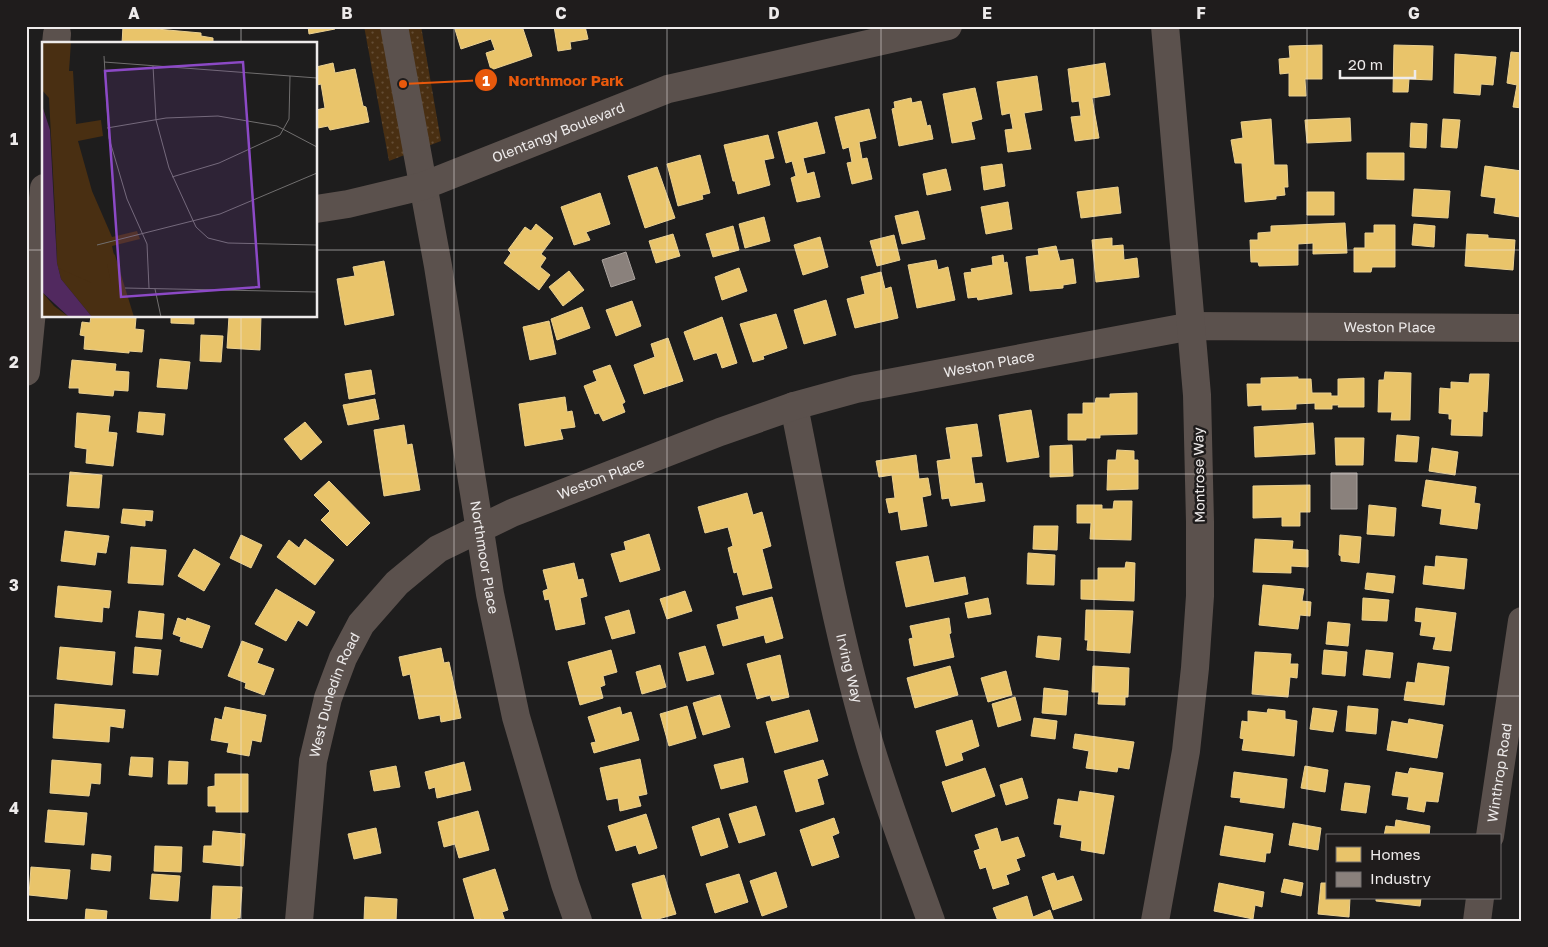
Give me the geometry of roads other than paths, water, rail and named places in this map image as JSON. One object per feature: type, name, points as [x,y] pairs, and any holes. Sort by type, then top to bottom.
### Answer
[{"type":"street","name":"Northmoor Place","points":[[394,26],[423,186],[490,594],[516,717],[565,884],[578,921]]},
{"type":"street","name":"Olentangy Boulevard","points":[[318,209],[348,204],[423,186],[668,89],[948,26]]},
{"type":"street","name":"Montrose Way","points":[[1156,921],[1186,751],[1200,596],[1197,395],[1165,26]]},
{"type":"street","points":[[26,372],[33,236],[42,198]]},
{"type":"street","name":"Weston Place","points":[[479,528],[521,509],[701,439],[794,406],[856,388],[1192,326],[1522,328]]},
{"type":"street","name":"Irving Way","points":[[794,406],[836,616],[867,736],[902,841],[932,921]]},
{"type":"street","name":"West Dunedin Road","points":[[299,921],[313,761],[328,698],[343,658],[361,624],[397,583],[438,549],[479,528]]},
{"type":"street","name":"Winthrop Road","points":[[1490,834],[1522,621]]},
{"type":"street","points":[[1477,921],[1480,900]]},
{"type":"place","name":"Northmoor Park","points":[[403,84]]}]
